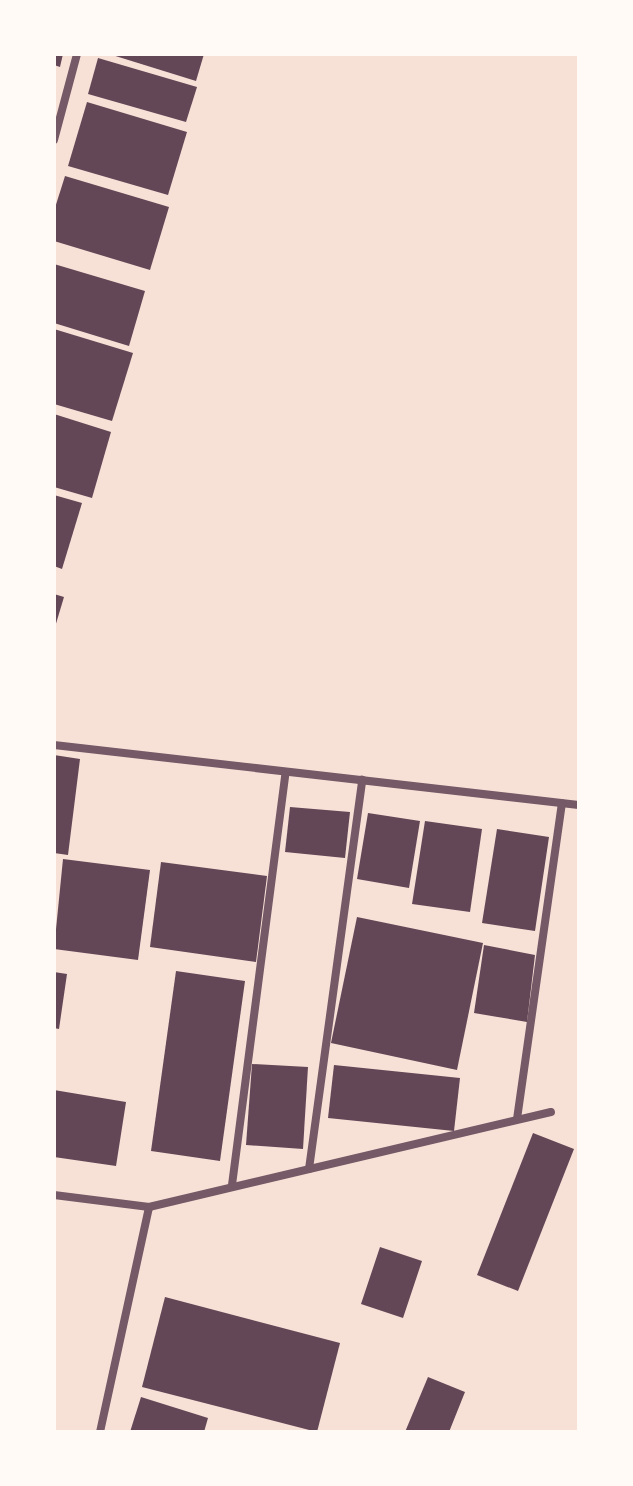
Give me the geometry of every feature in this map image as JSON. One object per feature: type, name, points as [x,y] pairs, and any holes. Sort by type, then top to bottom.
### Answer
[{"type":"street","points":[[54,140],[77,54]]},
{"type":"street","points":[[54,745],[285,775],[362,780],[579,805]]},
{"type":"street","points":[[232,1185],[285,775]]},
{"type":"street","points":[[309,1169],[362,780]]},
{"type":"street","points":[[517,1119],[562,803]]},
{"type":"street","points":[[54,1195],[149,1207],[551,1112]]},
{"type":"street","points":[[100,1432],[149,1207]]},
{"type":"building","points":[[54,54],[63,54],[60,67],[54,65]]},
{"type":"building","points":[[109,54],[204,54],[196,81]]},
{"type":"building","points":[[98,58],[197,87],[186,122],[88,94]]},
{"type":"building","points":[[87,102],[187,132],[168,195],[68,166]]},
{"type":"building","points":[[65,176],[169,207],[150,270],[54,241],[54,211]]},
{"type":"building","points":[[54,264],[145,291],[129,346],[54,323]]},
{"type":"building","points":[[54,329],[133,353],[112,421],[54,404]]},
{"type":"building","points":[[54,414],[111,432],[92,498],[54,487]]},
{"type":"building","points":[[54,495],[82,503],[62,569],[54,566]]},
{"type":"building","points":[[54,594],[64,597],[55,627],[54,627]]},
{"type":"building","points":[[54,755],[80,759],[68,855],[54,853]]},
{"type":"building","points":[[290,807],[350,812],[345,858],[285,852]]},
{"type":"building","points":[[368,813],[420,821],[409,888],[357,879]]},
{"type":"building","points":[[425,821],[482,829],[470,912],[412,904]]},
{"type":"building","points":[[497,829],[549,837],[535,931],[482,923]]},
{"type":"building","points":[[63,859],[150,870],[138,960],[54,949]]},
{"type":"building","points":[[161,862],[267,876],[256,962],[150,947]]},
{"type":"building","points":[[357,917],[483,943],[457,1070],[331,1043]]},
{"type":"building","points":[[484,945],[535,955],[527,1022],[474,1013]]},
{"type":"building","points":[[176,971],[245,981],[220,1161],[151,1151]]},
{"type":"building","points":[[54,972],[67,974],[59,1029],[54,1028]]},
{"type":"building","points":[[252,1064],[308,1067],[303,1149],[246,1145]]},
{"type":"building","points":[[334,1065],[460,1078],[454,1131],[328,1118]]},
{"type":"building","points":[[54,1090],[126,1102],[116,1166],[54,1157]]},
{"type":"building","points":[[533,1133],[574,1149],[518,1291],[477,1275]]},
{"type":"building","points":[[380,1247],[422,1261],[403,1318],[361,1304]]},
{"type":"building","points":[[165,1297],[340,1343],[317,1432],[142,1387]]},
{"type":"building","points":[[428,1377],[465,1392],[449,1432],[405,1432]]},
{"type":"building","points":[[141,1397],[208,1418],[204,1432],[130,1432]]}]
